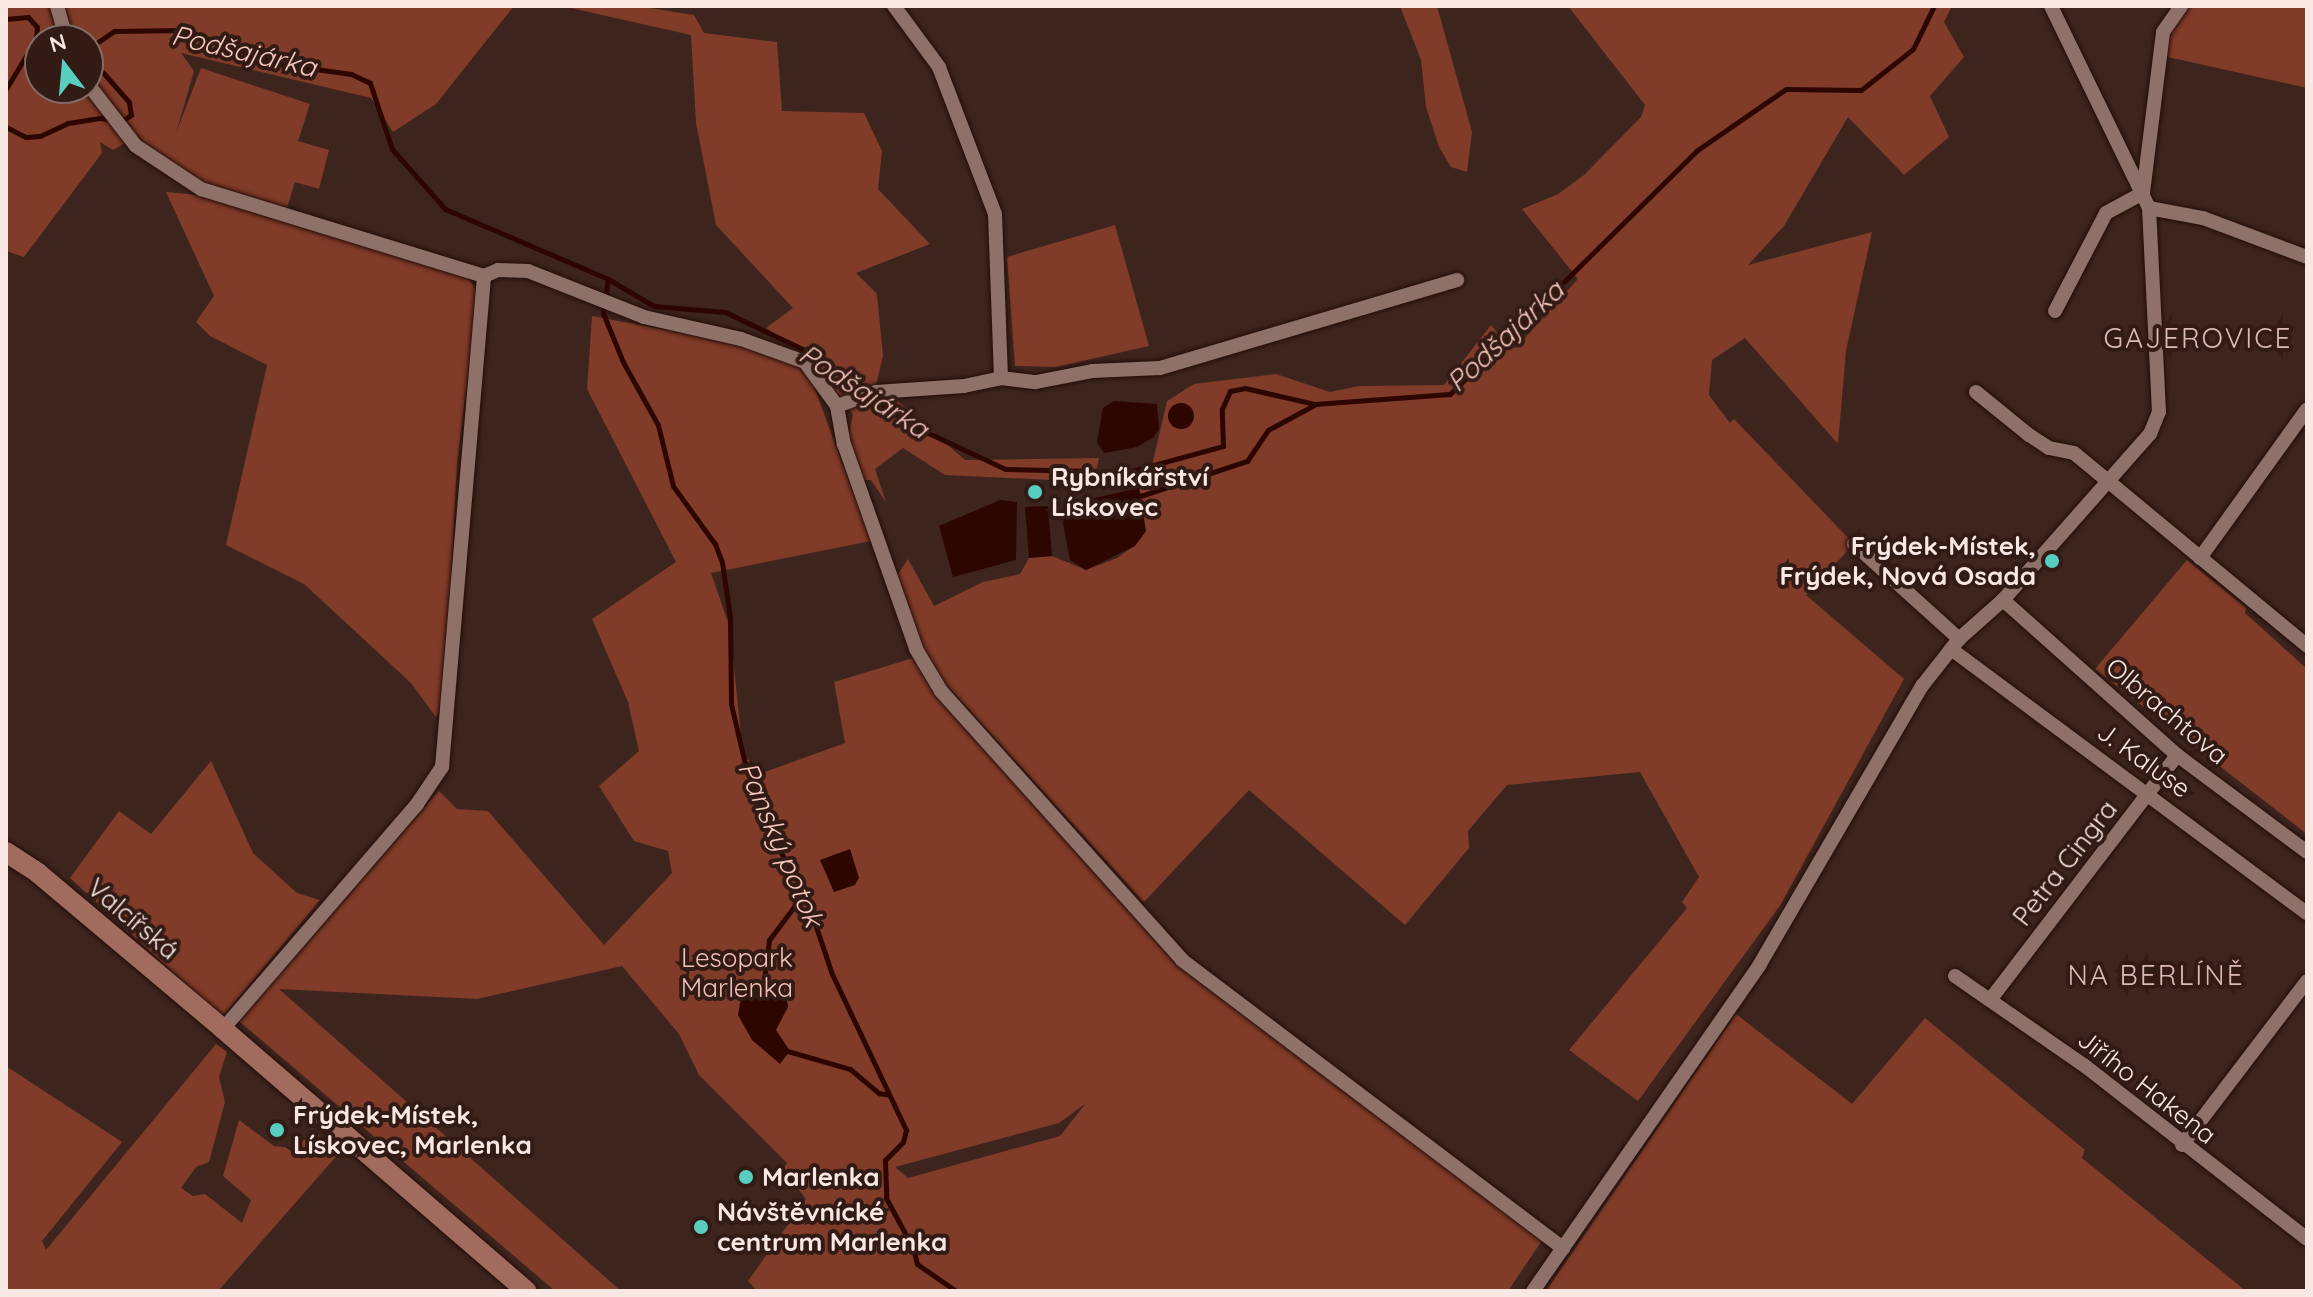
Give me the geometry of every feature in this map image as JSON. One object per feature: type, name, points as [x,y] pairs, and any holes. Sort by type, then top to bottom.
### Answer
[{"type":"main road","name":"Valcířská","points":[[6,852],[38,873],[223,1029]]},
{"type":"main road","points":[[223,1029],[526,1291]]},
{"type":"street","points":[[894,6],[939,67],[995,214],[1001,378]]},
{"type":"street","points":[[1533,1291],[1760,964],[1922,686],[1955,644],[2003,600],[2103,482],[2150,434],[2159,412],[2149,208],[2051,6]]},
{"type":"street","points":[[2143,193],[2163,32],[2181,6]]},
{"type":"street","points":[[103,104],[153,160],[201,189],[484,276],[498,270],[528,271],[604,301],[794,357],[816,372],[837,406],[844,444],[916,649],[941,691],[1182,960],[1563,1248]]},
{"type":"street","points":[[2055,311],[2106,213],[2143,193]]},
{"type":"street","points":[[2149,208],[2203,218],[2307,257]]},
{"type":"street","points":[[223,1029],[417,804],[442,767],[484,276]]},
{"type":"street","points":[[837,406],[869,394],[964,386],[1001,378],[1036,382],[1092,371],[1160,368],[1457,280]]},
{"type":"street","points":[[1976,392],[2049,448],[2074,453],[2103,482],[2307,646]]},
{"type":"street","points":[[2200,558],[2307,409]]},
{"type":"street","name":"J. Kaluse","points":[[1854,544],[1955,644],[2307,913]]},
{"type":"street","name":"Olbrachtova","points":[[2003,600],[2177,755],[2307,852]]},
{"type":"street","name":"Petra Cingra","points":[[1990,1000],[2177,755]]},
{"type":"street","name":"Jiřího Hakena","points":[[1955,976],[2085,1066],[2182,1145],[2307,1239]]},
{"type":"street","points":[[2182,1145],[2307,981]]},
{"type":"green space","points":[[6,6],[514,6],[436,104],[393,132],[371,98],[181,53],[194,71],[176,133],[201,68],[310,104],[298,141],[329,150],[319,189],[295,182],[286,211],[211,187],[155,156],[138,135],[113,150],[100,142],[102,153],[24,257],[6,251]]},
{"type":"green space","points":[[562,6],[637,6],[694,15],[704,33],[777,42],[782,111],[864,113],[882,151],[878,189],[930,244],[856,273],[877,294],[883,356],[874,394],[894,398],[965,460],[1099,458],[1094,482],[945,475],[903,448],[875,469],[886,502],[871,480],[862,480],[848,438],[853,414],[806,355],[766,328],[793,308],[716,225],[696,123],[691,35]]},
{"type":"green space","points":[[1400,6],[1437,6],[1472,132],[1467,172],[1451,167],[1439,147],[1426,107],[1421,60]]},
{"type":"green space","points":[[1568,6],[1952,6],[1944,22],[1964,57],[1930,96],[1949,137],[1904,175],[1848,117],[1784,226],[1748,265],[1872,232],[1846,351],[1838,444],[1745,338],[1712,360],[1709,395],[1730,423],[1734,419],[1854,544],[1806,595],[1904,679],[1781,904],[1638,1101],[1569,1050],[1687,908],[1682,902],[1699,877],[1640,772],[1507,785],[1468,831],[1469,848],[1405,925],[1249,790],[1144,902],[934,671],[916,639],[896,577],[908,559],[934,606],[983,582],[1020,574],[1029,558],[1052,556],[1086,570],[1117,558],[1134,546],[1145,512],[1139,488],[1151,470],[1167,401],[1194,384],[1276,374],[1330,392],[1359,386],[1444,385],[1491,325],[1507,345],[1516,348],[1578,279],[1522,209],[1558,194],[1584,175],[1641,117],[1645,105]]},
{"type":"green space","points":[[2183,6],[2307,6],[2307,88],[2159,55]]},
{"type":"green space","points":[[166,192],[198,195],[467,277],[478,293],[457,463],[445,696],[436,717],[411,683],[304,584],[226,545],[267,365],[210,336],[196,322],[214,296]]},
{"type":"green space","points":[[1115,225],[1149,346],[1056,367],[1015,366],[1007,257]]},
{"type":"green space","name":"Lesopark Marlenka","points":[[592,316],[746,345],[789,359],[809,373],[871,541],[711,573],[730,628],[743,755],[762,773],[845,743],[834,682],[913,658],[942,700],[1180,968],[1543,1239],[1508,1291],[757,1291],[748,1281],[806,1199],[783,1169],[787,1163],[699,1075],[679,1034],[622,966],[477,999],[279,989],[621,1291],[555,1291],[239,1021],[439,791],[457,809],[488,811],[604,945],[672,873],[668,851],[634,841],[599,786],[639,751],[628,702],[592,619],[676,562],[587,389]],"holes":[[[1086,1103],[1060,1136],[908,1178],[895,1167],[1059,1123]]]},
{"type":"green space","points":[[2187,560],[2246,608],[2245,613],[2307,669],[2307,834],[2095,669]]},
{"type":"green space","points":[[211,761],[253,853],[297,893],[320,900],[222,1017],[70,878],[119,811],[151,834]]},
{"type":"green space","points":[[1736,1014],[1852,1104],[1925,1018],[2085,1150],[2082,1158],[2246,1291],[1546,1291]]},
{"type":"green space","points":[[216,1044],[227,1052],[219,1077],[225,1102],[209,1162],[196,1167],[181,1188],[193,1196],[205,1194],[242,1223],[251,1200],[223,1176],[239,1120],[274,1146],[292,1148],[316,1133],[340,1152],[218,1291],[6,1291],[6,1066],[122,1142],[42,1241],[46,1250]]},
{"type":"shaded area","points":[[1114,401],[1157,404],[1159,429],[1154,437],[1137,447],[1104,453],[1097,442],[1103,408]]},
{"type":"shaded area","points":[[1181,403],[1191,406],[1194,416],[1191,426],[1181,429],[1171,426],[1168,416],[1171,406]]},
{"type":"shaded area","points":[[1139,488],[1146,531],[1135,546],[1086,570],[1070,560],[1063,523],[1068,504]]},
{"type":"shaded area","points":[[1000,500],[1017,502],[1016,560],[953,577],[939,526]]},
{"type":"shaded area","points":[[1048,506],[1052,556],[1029,558],[1025,507]]},
{"type":"shaded area","points":[[850,849],[859,878],[855,885],[834,892],[820,860]]},
{"type":"shaded area","points":[[764,984],[787,1000],[788,1007],[776,1030],[790,1051],[780,1064],[752,1040],[738,1015],[742,992]]},
{"type":"waterway","name":"Podšajárka","points":[[6,127],[26,137],[40,136],[68,123],[100,118],[122,121],[131,115],[129,102],[99,68],[92,46],[114,31],[183,30],[279,64],[351,74],[370,83],[392,149],[445,209],[608,279],[654,306],[725,312],[813,354],[907,423],[1005,469],[1092,471],[1106,478],[1223,446],[1222,409],[1230,391],[1245,388],[1315,404],[1450,394],[1696,151],[1786,89],[1861,90],[1913,49],[1934,6]]},
{"type":"waterway","name":"Podšajárka","points":[[6,19],[28,17],[37,27],[36,39],[6,89]]},
{"type":"waterway","name":"Panský potok","points":[[608,279],[603,313],[623,362],[658,425],[673,486],[715,544],[722,562],[730,618],[731,704],[744,760],[773,839],[805,894],[832,974],[906,1130],[903,1142],[885,1160],[886,1198],[913,1248],[917,1264],[956,1291]]},
{"type":"waterway","points":[[1137,497],[1247,461],[1268,430],[1314,405]]},
{"type":"waterway","points":[[763,988],[769,940],[796,904],[805,901]]},
{"type":"waterway","points":[[784,1050],[850,1069],[879,1093],[889,1095]]},
{"type":"place","name":"Rybníkářství Lískovec","points":[[1035,492]]},
{"type":"place","name":"Frýdek-Místek, Frýdek, Nová Osada","points":[[2052,561]]},
{"type":"place","name":"Frýdek-Místek, Lískovec, Marlenka","points":[[277,1130]]},
{"type":"place","name":"Marlenka","points":[[746,1177]]},
{"type":"place","name":"Návštěvnícké centrum Marlenka","points":[[701,1227]]},
{"type":"district","name":"GAJEROVICE","points":[[2198,338]]},
{"type":"district","name":"NA BERLÍNĚ","points":[[2156,975]]}]
